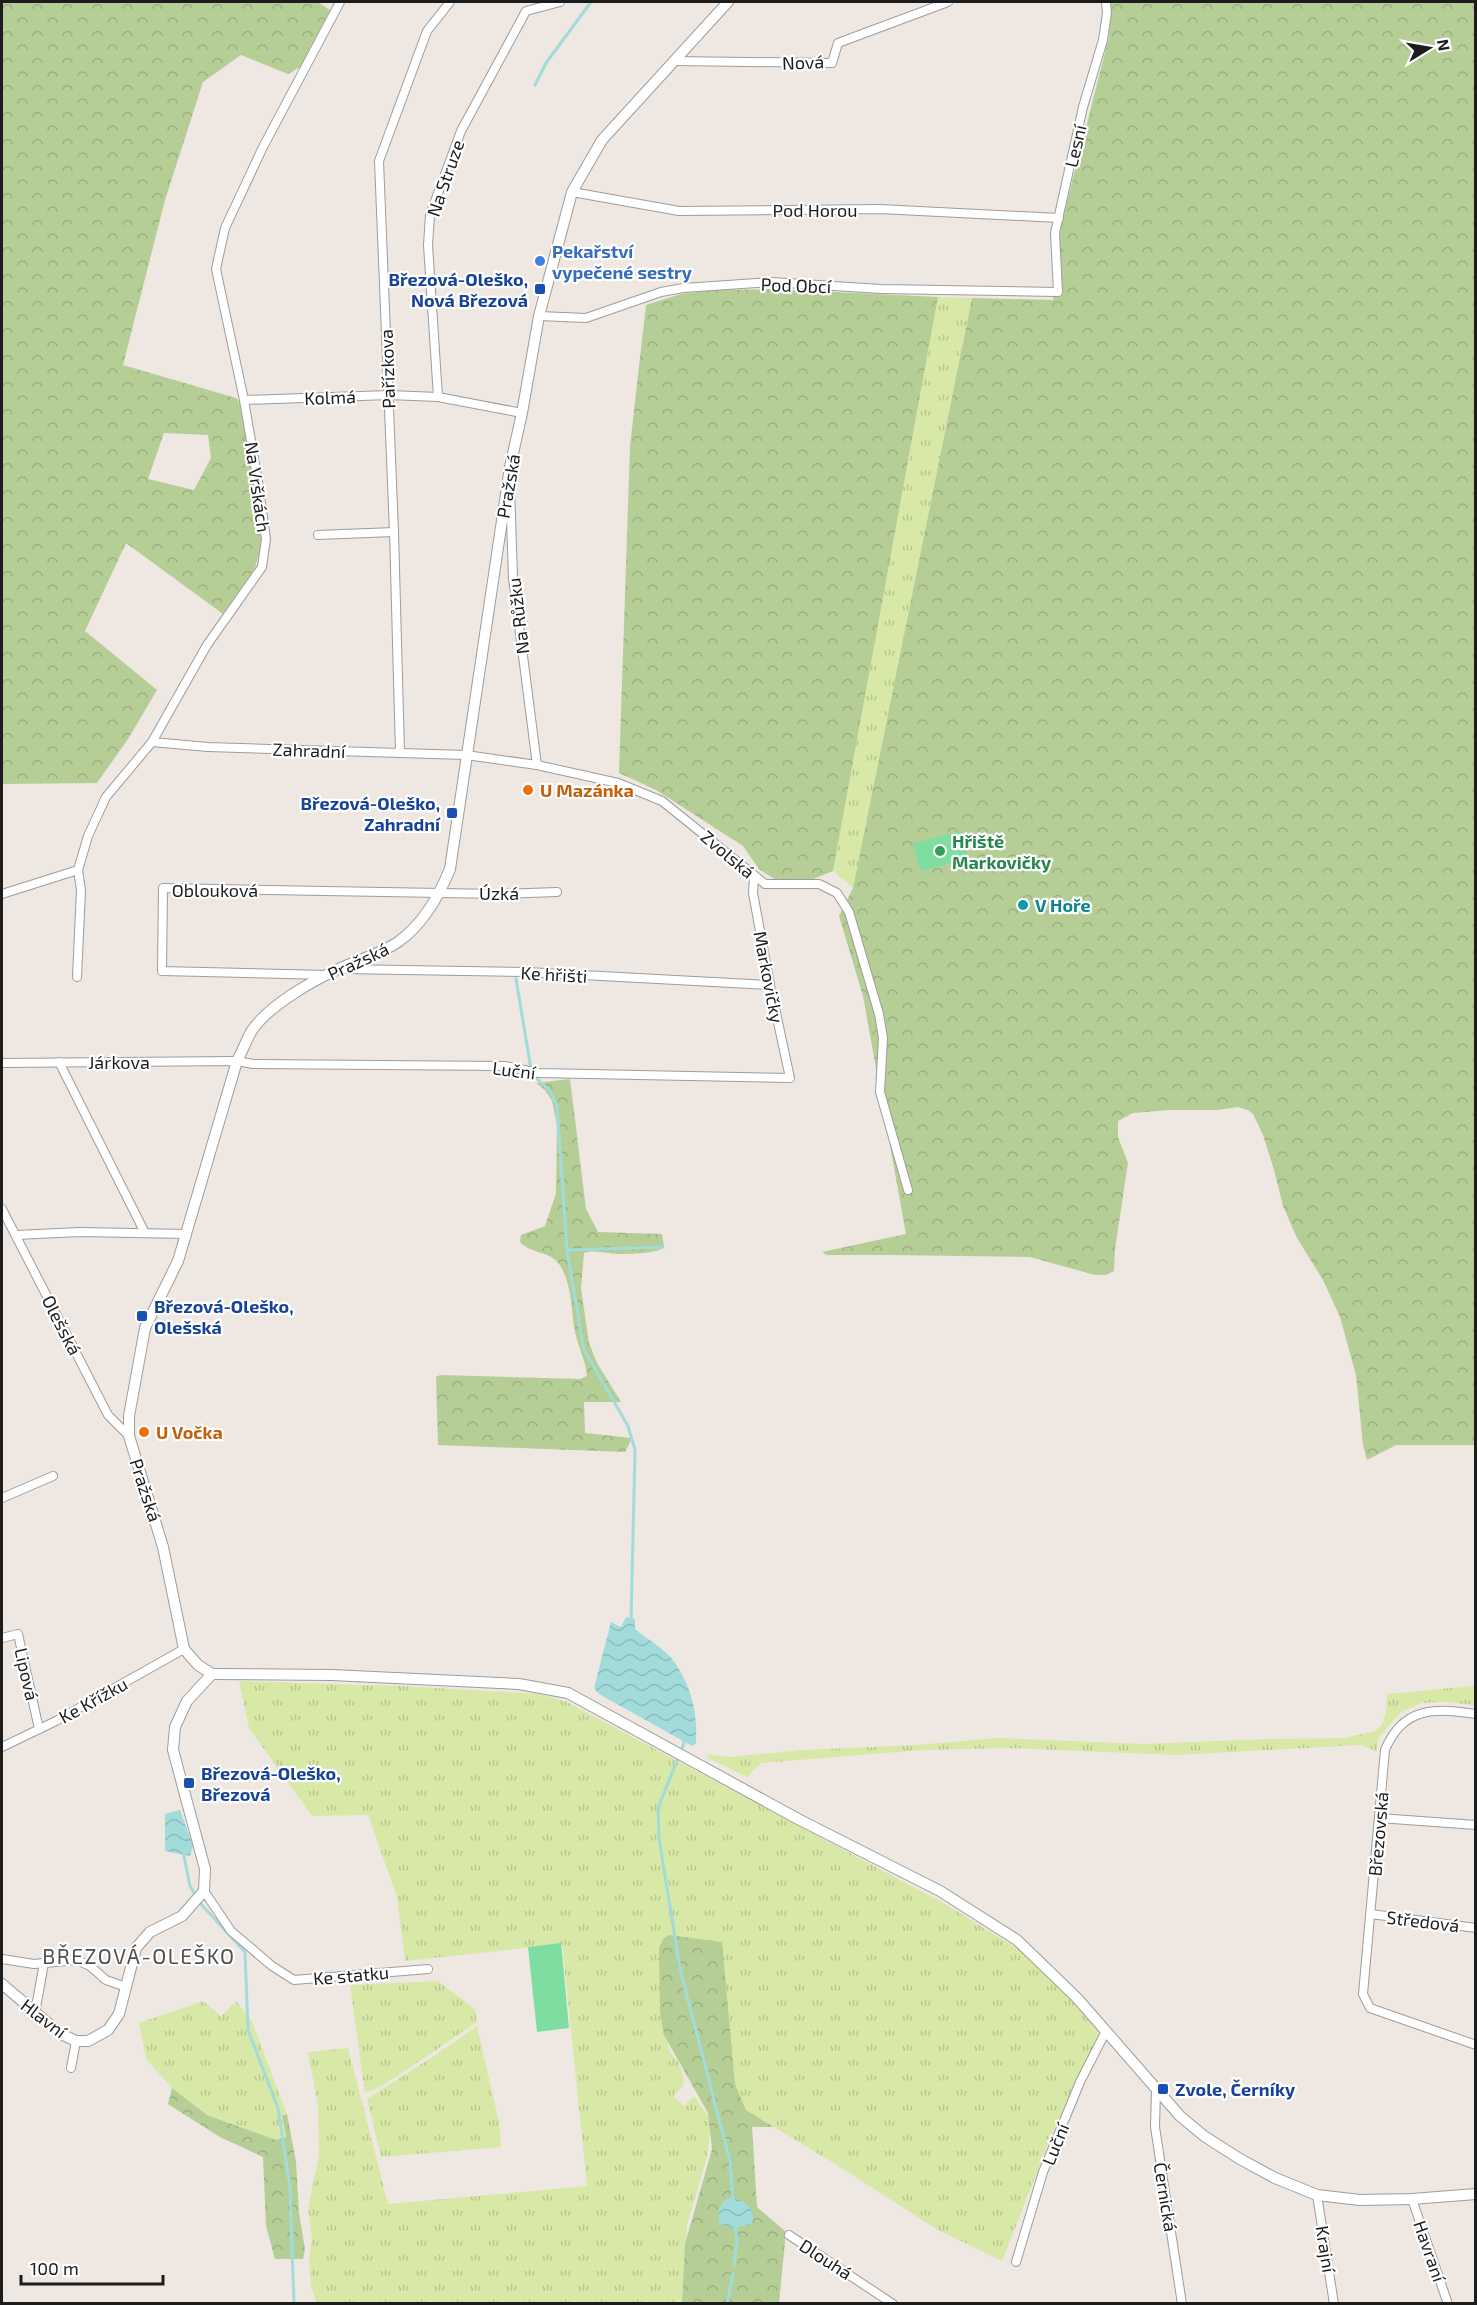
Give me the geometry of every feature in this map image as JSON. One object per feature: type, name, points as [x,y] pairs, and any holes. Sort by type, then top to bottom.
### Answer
[{"type":"street","name":"Na Vrškách","points":[[78,870],[88,836],[106,797],[152,742],[207,645],[262,567],[266,539],[244,400],[216,269],[225,228],[264,147],[340,2]]},
{"type":"street","name":"Pařízkova","points":[[400,752],[394,532],[379,161],[427,31],[450,2]]},
{"type":"street","name":"Na Struze","points":[[438,397],[428,245],[430,215],[461,131],[526,11],[560,2]]},
{"type":"street","name":"Pražská","points":[[184,1650],[163,1547],[129,1436],[129,1416],[145,1328],[178,1261],[237,1061],[251,1032],[264,1016],[295,994],[327,975],[398,942],[421,919],[441,893],[450,869],[510,467],[539,316],[573,192],[602,140],[725,2]]},
{"type":"street","name":"Nová","points":[[674,61],[832,63],[838,44],[948,2]]},
{"type":"street","name":"Lesní","points":[[1058,292],[1055,233],[1083,107],[1103,40],[1107,13],[1106,2]]},
{"type":"street","name":"Pod Horou","points":[[573,192],[679,211],[880,210],[1059,218]]},
{"type":"street","name":"Pod Obcí","points":[[539,316],[586,318],[661,292],[683,288],[771,282],[882,289],[1058,292]]},
{"type":"street","name":"Kolmá","points":[[244,400],[388,395],[438,397],[522,413]]},
{"type":"street","name":"Na Růžku","points":[[510,467],[513,578],[537,765]]},
{"type":"street","points":[[318,535],[394,532]]},
{"type":"street","name":"Zahradní","points":[[152,742],[208,747],[466,755]]},
{"type":"street","name":"Zvolská","points":[[466,755],[537,765],[618,783],[662,801],[765,884],[819,884],[837,893],[849,912],[879,1014],[882,1038],[880,1092],[908,1190]]},
{"type":"street","points":[[2,894],[78,870],[81,890],[76,977]]},
{"type":"street","name":"Markovičky","points":[[754,876],[753,893],[790,1078]]},
{"type":"street","name":"Oblouková","points":[[327,975],[162,971],[163,888],[441,893]]},
{"type":"street","name":"Úzká","points":[[441,893],[557,892]]},
{"type":"street","name":"Ke hřišti","points":[[339,969],[526,972],[770,985]]},
{"type":"street","name":"Járkova","points":[[2,1063],[237,1061]]},
{"type":"street","name":"Luční","points":[[237,1061],[253,1064],[505,1066],[538,1073],[790,1078]]},
{"type":"street","points":[[59,1062],[145,1233]]},
{"type":"street","name":"Olešská","points":[[2,1209],[108,1415],[129,1436]]},
{"type":"street","points":[[16,1235],[80,1232],[187,1234]]},
{"type":"street","points":[[2,1498],[53,1476]]},
{"type":"street","name":"Lipová","points":[[2,1638],[18,1634],[39,1729]]},
{"type":"street","points":[[184,1650],[198,1665],[212,1674],[332,1675],[519,1684],[568,1693],[798,1819],[940,1891],[1017,1940],[1077,1998],[1180,2116],[1204,2136],[1275,2178],[1317,2195],[1360,2200],[1476,2194]]},
{"type":"street","name":"Ke Křížku","points":[[2,1747],[184,1650]]},
{"type":"street","points":[[204,1891],[205,1869],[173,1750],[175,1727],[187,1701],[212,1674]]},
{"type":"street","name":"Březovská","points":[[1476,1714],[1443,1709],[1428,1711],[1412,1717],[1390,1737],[1385,1750],[1363,1994],[1370,2008],[1476,2045]]},
{"type":"street","points":[[1379,1818],[1476,1825]]},
{"type":"street","name":"Ke statku","points":[[204,1891],[231,1930],[272,1966],[294,1980],[428,1969]]},
{"type":"street","name":"Hlavní","points":[[2,1984],[61,2034],[76,2041],[88,2041],[108,2030],[119,2014],[136,1948],[150,1932],[182,1916],[204,1891]]},
{"type":"street","name":"Středová","points":[[1371,1914],[1476,1928]]},
{"type":"street","points":[[2,1959],[34,1965],[77,1960],[90,1966],[106,1980],[126,1987]]},
{"type":"street","points":[[35,2013],[44,1964]]},
{"type":"street","name":"Luční","points":[[1016,2262],[1043,2172],[1080,2082],[1106,2031]]},
{"type":"street","points":[[71,2068],[76,2041]]},
{"type":"street","name":"Černická","points":[[1156,2090],[1157,2139],[1182,2304]]},
{"type":"street","name":"Krajní","points":[[1317,2195],[1334,2304]]},
{"type":"street","name":"Havraní","points":[[1412,2199],[1448,2304]]},
{"type":"street","name":"Dlouhá","points":[[789,2235],[893,2304]]},
{"type":"green space","points":[[2,2],[318,2],[330,10],[300,67],[288,74],[241,55],[203,82],[165,200],[123,365],[236,398],[240,404],[263,540],[255,568],[223,614],[126,543],[85,631],[157,690],[128,739],[97,783],[2,784]],"holes":[[[164,433],[208,435],[211,458],[194,490],[148,479]]]},
{"type":"green space","points":[[1110,2],[1475,2],[1475,1445],[1396,1445],[1367,1460],[1363,1445],[1356,1375],[1340,1317],[1323,1280],[1297,1238],[1283,1206],[1263,1135],[1253,1114],[1238,1107],[1218,1110],[1133,1113],[1118,1121],[1118,1137],[1128,1163],[1115,1249],[1114,1271],[1106,1275],[1095,1275],[1030,1257],[827,1255],[822,1252],[906,1234],[863,996],[839,916],[853,888],[972,298],[1053,300],[1059,233],[1109,37]]},
{"type":"green space","points":[[773,289],[938,297],[833,871],[808,881],[776,880],[759,869],[743,846],[656,790],[619,773],[630,446],[646,305],[681,294],[715,290]]},
{"type":"green space","points":[[938,297],[972,298],[853,888],[833,871]]},
{"type":"green space","name":"Hřiště Markovičky","points":[[960,831],[968,858],[921,871],[913,844]]},
{"type":"green space","points":[[570,1079],[586,1209],[598,1232],[662,1234],[664,1246],[660,1250],[631,1254],[584,1253],[581,1288],[589,1343],[597,1363],[621,1402],[584,1402],[585,1433],[632,1438],[625,1452],[438,1445],[436,1377],[440,1375],[580,1379],[587,1376],[575,1332],[569,1288],[563,1271],[551,1257],[529,1249],[520,1242],[521,1235],[545,1226],[556,1193],[557,1125],[552,1101],[545,1090],[536,1083]]},
{"type":"green space","points":[[239,1681],[399,1686],[539,1694],[565,1701],[945,1904],[1018,1949],[1065,1994],[1101,2034],[1054,2129],[1002,2261],[936,2229],[746,2110],[669,1935],[664,1938],[660,2013],[670,2052],[679,2063],[684,2079],[683,2086],[673,2096],[684,2106],[694,2096],[708,2116],[711,2128],[707,2157],[687,2225],[682,2302],[677,2300],[676,2304],[316,2303],[311,2285],[309,2259],[312,2237],[308,2209],[319,2154],[318,2106],[308,2052],[348,2048],[388,2204],[587,2186],[562,1944],[405,1961],[397,1897],[368,1815],[312,1816],[249,1728]]},
{"type":"green space","points":[[1475,1686],[1475,1705],[1445,1702],[1422,1703],[1401,1712],[1378,1738],[1377,1751],[1360,1745],[1177,1755],[1007,1748],[922,1750],[761,1763],[747,1777],[708,1758],[707,1754],[729,1757],[998,1738],[1144,1744],[1344,1738],[1376,1731],[1383,1723],[1387,1694]]},
{"type":"green space","points":[[669,1935],[722,1942],[735,2084],[746,2110],[774,2127],[752,2127],[757,2207],[786,2232],[779,2303],[682,2303],[685,2244],[712,2149],[708,2113],[664,2035],[660,2013],[659,1948],[664,1938]]},
{"type":"green space","points":[[561,1943],[569,2028],[537,2032],[528,1947]]},
{"type":"green space","points":[[438,1981],[475,2009],[477,2022],[405,2071],[378,2088],[365,2093],[350,1985]]},
{"type":"green space","points":[[203,2001],[221,2016],[236,2001],[252,2022],[287,2114],[282,2116],[286,2138],[276,2140],[207,2115],[172,2088],[146,2059],[139,2023]]},
{"type":"green space","points":[[477,2026],[499,2122],[501,2147],[381,2157],[367,2099]]},
{"type":"green space","points":[[172,2088],[207,2115],[276,2140],[286,2137],[282,2116],[287,2114],[296,2162],[299,2213],[305,2249],[303,2259],[275,2259],[266,2226],[263,2157],[220,2137],[168,2104]]},
{"type":"water","points":[[626,1617],[635,1619],[635,1629],[672,1659],[684,1678],[692,1699],[696,1721],[696,1743],[692,1746],[599,1694],[594,1688],[611,1622],[621,1627]]},
{"type":"water","points":[[180,1810],[193,1846],[190,1856],[165,1851],[165,1814]]},
{"type":"water","points":[[731,2197],[751,2209],[752,2224],[733,2228],[720,2224],[718,2216],[720,2208]]},
{"type":"waterway","points":[[535,85],[546,63],[591,2]]},
{"type":"waterway","points":[[516,979],[531,1069]]},
{"type":"waterway","points":[[533,1075],[550,1091],[557,1106],[567,1250],[584,1350],[628,1426],[635,1450],[631,1621]]},
{"type":"waterway","points":[[567,1250],[663,1247]]},
{"type":"waterway","points":[[683,1739],[684,1743],[658,1808],[659,1838],[680,1969],[730,2161],[733,2199]]},
{"type":"waterway","points":[[184,1856],[190,1886],[200,1903],[245,1952],[248,2030],[278,2108],[290,2188],[294,2304]]},
{"type":"waterway","points":[[734,2265],[737,2241],[735,2224]]},
{"type":"waterway","points":[[727,2304],[733,2274]]},
{"type":"place","name":"Pekařství vypečené sestry","points":[[540,261]]},
{"type":"place","name":"Březová-Oleško, Nová Březová","points":[[540,289]]},
{"type":"place","name":"U Mazánka","points":[[528,790]]},
{"type":"place","name":"Březová-Oleško, Zahradní","points":[[452,813]]},
{"type":"place","name":"Hřiště Markovičky","points":[[940,851]]},
{"type":"place","name":"V Hoře","points":[[1023,905]]},
{"type":"place","name":"Březová-Oleško, Olešská","points":[[142,1316]]},
{"type":"place","name":"U Vočka","points":[[144,1432]]},
{"type":"place","name":"Březová-Oleško, Březová","points":[[189,1783]]},
{"type":"place","name":"Zvole, Černíky","points":[[1163,2089]]},
{"type":"district","name":"BŘEZOVÁ-OLEŠKO","points":[[139,1955]]}]
